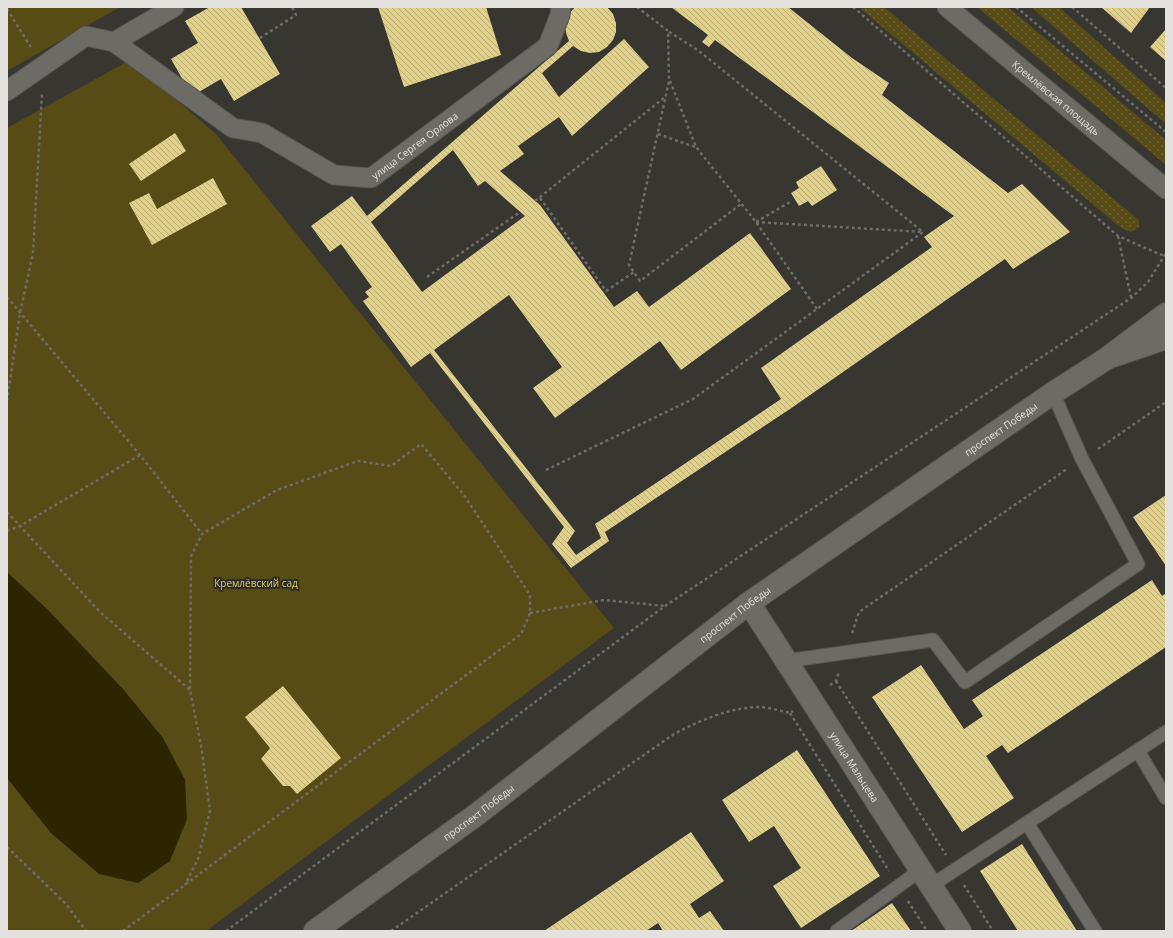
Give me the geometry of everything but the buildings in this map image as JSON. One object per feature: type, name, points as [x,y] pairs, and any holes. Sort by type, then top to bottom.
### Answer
[{"type":"main road","name":"проспект Победы","points":[[316,931],[476,815],[749,603],[1106,358],[1166,314]]},
{"type":"main road","points":[[1106,358],[1166,338]]},
{"type":"main road","name":"улица Мальцева","points":[[749,603],[927,877],[960,931]]},
{"type":"street","points":[[114,42],[174,7]]},
{"type":"street","name":"улица Сергея Орлова","points":[[7,91],[44,67],[86,36],[114,42],[233,128],[262,133],[334,175],[371,178],[548,46],[560,15],[561,7]]},
{"type":"street","name":"Кремлёвская площадь","points":[[947,7],[1166,189]]},
{"type":"lane","points":[[786,661],[933,640],[965,682],[1138,564],[1082,459],[1053,393]]},
{"type":"lane","points":[[837,931],[899,886],[955,870],[1166,732]]},
{"type":"lane","points":[[1138,751],[1166,798]]},
{"type":"lane","points":[[1027,823],[1095,931]]},
{"type":"path","points":[[260,38],[296,15],[292,7]]},
{"type":"path","points":[[637,7],[668,32],[699,51],[923,232]]},
{"type":"path","points":[[226,931],[665,606],[1131,298],[1148,282],[1165,255],[1118,236],[853,7]]},
{"type":"path","points":[[1016,7],[1166,132]]},
{"type":"path","points":[[1072,7],[1166,88]]},
{"type":"path","points":[[7,9],[44,67],[33,253],[20,313],[7,401]]},
{"type":"path","points":[[668,32],[670,81],[629,265],[640,281],[741,204]]},
{"type":"path","points":[[670,81],[696,147],[756,222],[817,309]]},
{"type":"path","points":[[535,201],[666,97]]},
{"type":"path","points":[[658,134],[696,147]]},
{"type":"path","points":[[540,198],[606,291],[634,272]]},
{"type":"path","points":[[756,222],[790,202]]},
{"type":"path","points":[[427,277],[520,212]]},
{"type":"path","points":[[756,222],[923,232]]},
{"type":"path","points":[[546,470],[693,399],[923,232]]},
{"type":"path","points":[[1118,236],[1131,298]]},
{"type":"path","points":[[7,297],[140,455],[202,534]]},
{"type":"path","points":[[790,713],[836,681],[859,612],[1166,402]]},
{"type":"path","points":[[123,931],[186,885],[521,634],[530,613],[530,595],[464,495],[421,444],[391,466],[358,461],[277,490],[202,534],[191,556],[190,690],[201,745],[210,811],[198,859],[186,885]]},
{"type":"path","points":[[7,530],[20,526],[140,455]]},
{"type":"path","points":[[7,512],[100,612],[190,690]]},
{"type":"path","points":[[530,613],[604,600],[665,606]]},
{"type":"path","points":[[836,681],[993,931]]},
{"type":"path","points":[[391,931],[674,734],[701,720],[731,711],[760,707],[790,713],[927,931]]},
{"type":"path","points":[[7,847],[66,904],[86,931]]},
{"type":"green space","points":[[7,7],[120,7],[7,71]]},
{"type":"green space","points":[[863,7],[884,7],[1139,220],[1139,227],[1131,232],[1121,228],[861,9]]},
{"type":"green space","points":[[977,7],[1008,7],[1166,140],[1166,165]]},
{"type":"green space","points":[[1031,7],[1059,7],[1166,103],[1166,124]]},
{"type":"green space","name":"Кремлёвский сад","points":[[130,60],[216,134],[614,628],[206,931],[7,931],[7,128]]},
{"type":"shaded area","points":[[7,572],[48,610],[123,689],[163,738],[185,780],[187,819],[170,861],[138,883],[99,874],[51,833],[7,778]]}]
